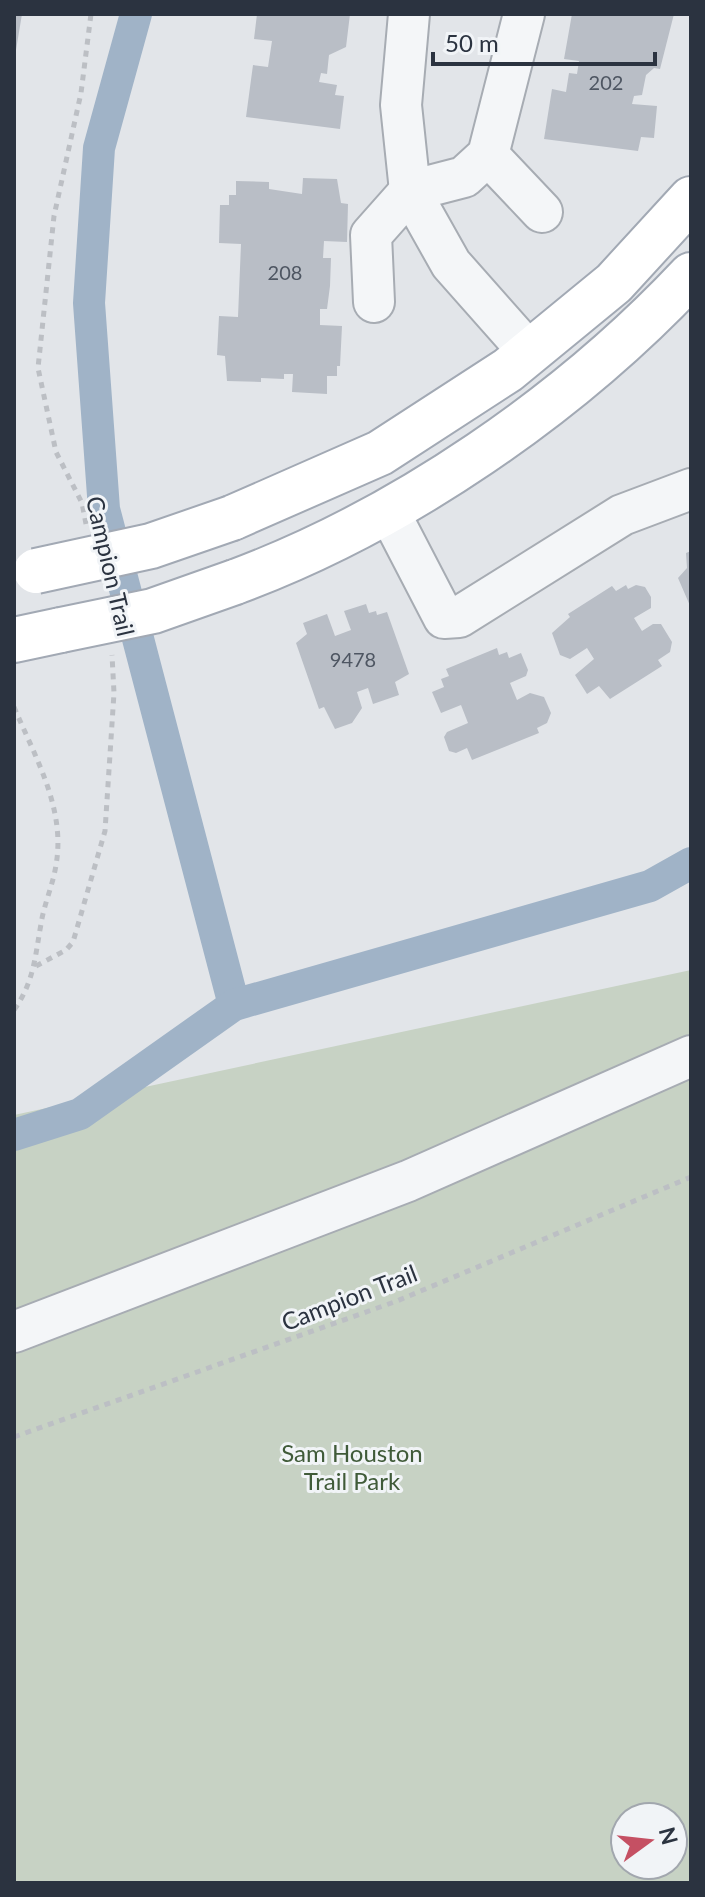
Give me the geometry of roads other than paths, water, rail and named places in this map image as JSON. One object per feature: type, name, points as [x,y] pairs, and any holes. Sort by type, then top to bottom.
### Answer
[{"type":"main road","points":[[25,573],[151,546],[232,518],[380,453],[508,370],[614,283],[691,199]]},
{"type":"main road","points":[[14,640],[153,611],[286,563],[388,510],[484,450],[561,393],[650,318],[691,275]]},
{"type":"main road","points":[[529,352],[561,393]]},
{"type":"lane","points":[[409,14],[401,105],[410,191],[451,264],[529,352]]},
{"type":"lane","points":[[374,302],[371,235],[410,191],[464,177],[488,155],[524,14]]},
{"type":"lane","points":[[488,155],[542,212]]},
{"type":"lane","points":[[388,510],[444,618],[459,617],[622,515],[691,489]]},
{"type":"lane","points":[[14,1332],[408,1181],[691,1056]]},
{"type":"waterway","points":[[136,14],[99,148],[89,303],[104,509],[234,1005]]},
{"type":"waterway","points":[[14,1135],[80,1114],[234,1005],[650,886],[691,863]]},
{"type":"park label","name":"Sam Houston Trail Park","points":[[352,1466]]}]
